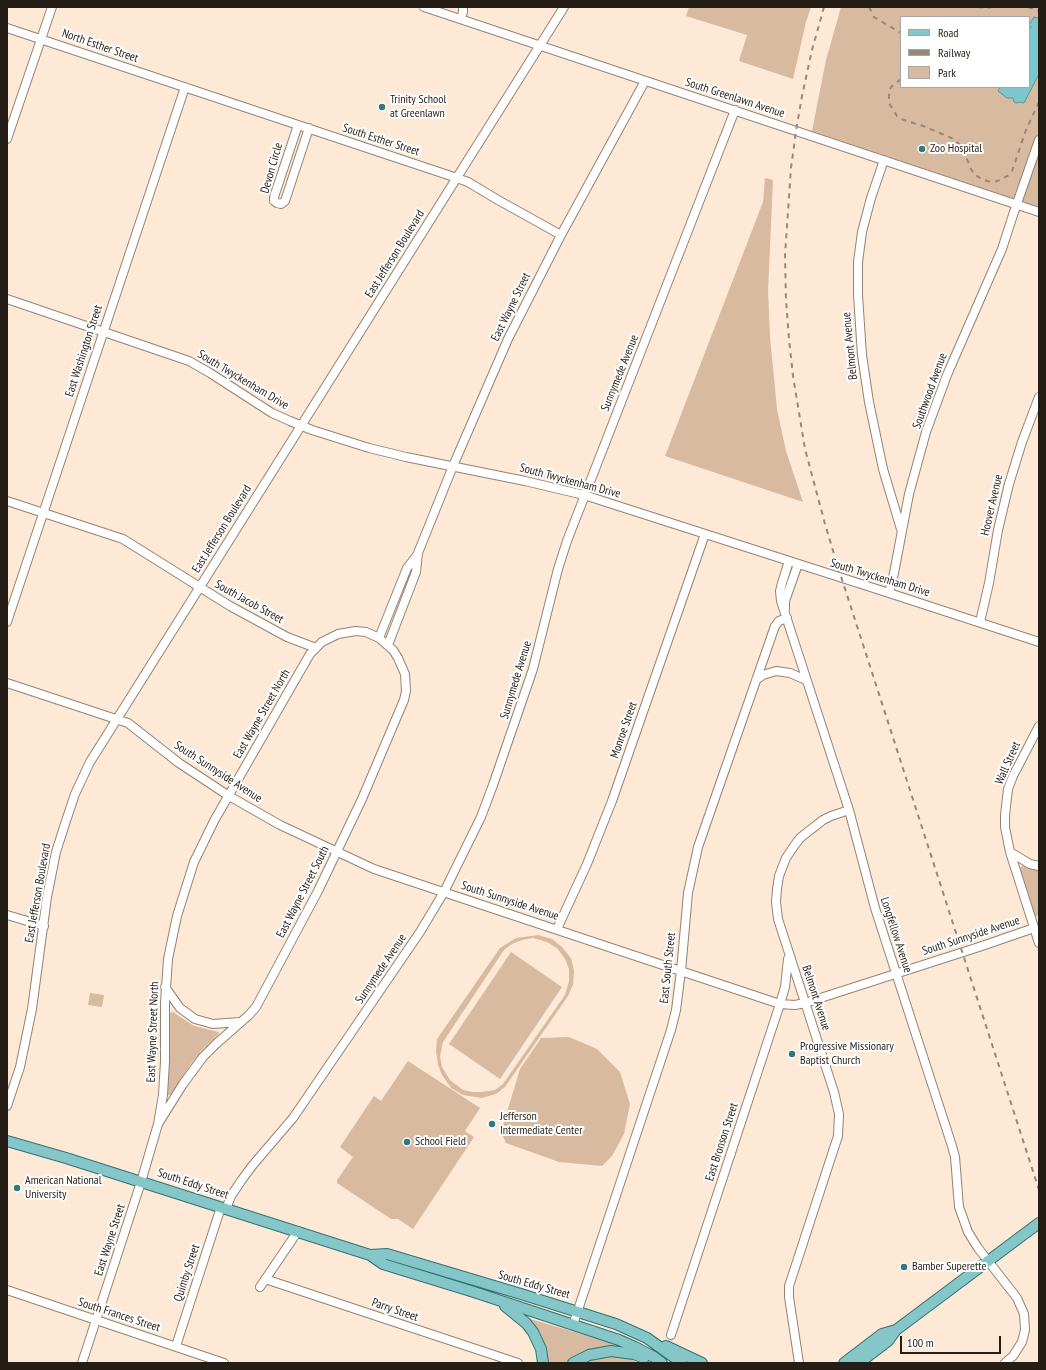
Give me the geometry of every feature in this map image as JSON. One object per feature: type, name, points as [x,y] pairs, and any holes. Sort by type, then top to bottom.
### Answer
[{"type":"main road","name":"South Eddy Street","points":[[7,1141],[66,1158],[370,1255],[383,1264],[495,1299],[635,1347],[662,1363]]},
{"type":"main road","points":[[859,1363],[888,1341],[896,1330],[1039,1223]]},
{"type":"main road","name":"South Eddy Street","points":[[370,1255],[387,1254],[616,1324],[647,1338],[682,1363]]},
{"type":"main road","points":[[495,1299],[526,1322],[541,1349],[543,1363]]},
{"type":"main road","points":[[844,1363],[882,1334],[896,1330]]},
{"type":"main road","points":[[647,1338],[702,1363]]},
{"type":"main road","points":[[866,1363],[881,1347]]},
{"type":"main road","points":[[574,1363],[589,1355],[611,1351],[634,1354],[657,1363]]},
{"type":"street","points":[[7,140],[52,7]]},
{"type":"street","name":"South Greenlawn Avenue","points":[[424,7],[1039,212]]},
{"type":"street","points":[[461,19],[464,12],[463,7]]},
{"type":"street","name":"East Jefferson Boulevard","points":[[7,1106],[20,1067],[31,1018],[54,862],[66,819],[75,794],[90,762],[564,7]]},
{"type":"street","name":"North Esther Street","points":[[7,28],[185,87]]},
{"type":"street","name":"East Wayne Street","points":[[388,645],[416,572],[418,554],[453,466],[508,339],[561,235],[645,81]]},
{"type":"street","name":"South Esther Street","points":[[185,87],[468,182],[561,235]]},
{"type":"street","name":"East Washington Street","points":[[7,622],[185,87]]},
{"type":"street","name":"Sunnymede Avenue","points":[[224,1208],[241,1181],[293,1118],[420,932],[444,892],[478,823],[496,778],[534,669],[558,569],[567,541],[735,110]]},
{"type":"street","name":"Devon Circle","points":[[298,125],[274,197],[274,201],[280,204],[285,202],[309,128]]},
{"type":"street","name":"Southwood Avenue","points":[[889,593],[913,475],[935,406],[1002,249],[1039,140]]},
{"type":"street","name":"Belmont Avenue","points":[[884,160],[871,198],[862,232],[858,262],[858,295],[862,348],[869,402],[885,475],[902,529]]},
{"type":"street","name":"South Twyckenham Drive","points":[[7,299],[189,361],[272,412],[302,426],[369,448],[584,495],[1039,642]]},
{"type":"street","name":"Hoover Avenue","points":[[980,622],[987,596],[996,542],[1009,484],[1024,436],[1039,397]]},
{"type":"street","name":"South Jacob Street","points":[[7,501],[117,536],[230,606],[281,634],[316,648]]},
{"type":"street","name":"Monroe Street","points":[[557,929],[584,871],[612,801],[705,534]]},
{"type":"street","name":"East Wayne Street","points":[[379,638],[407,568],[418,554]]},
{"type":"street","name":"Longfellow Avenue","points":[[789,562],[780,591],[781,601],[849,810],[873,901],[952,1146],[955,1157],[958,1200],[963,1218],[968,1232],[988,1261],[1017,1298],[1024,1314],[1025,1330],[1022,1342],[1013,1356],[1005,1363]]},
{"type":"street","name":"Longfellow Avenue","points":[[786,615],[785,601],[798,564]]},
{"type":"street","name":"East South Street","points":[[573,1325],[671,1030],[676,1010],[681,970],[688,893],[696,854],[775,626],[786,615]]},
{"type":"street","name":"East Wayne Street North","points":[[158,1124],[163,1088],[165,987],[173,934],[188,880],[204,840],[310,654],[329,638],[347,632],[366,632],[379,638],[388,645]]},
{"type":"street","name":"East Wayne Street South","points":[[158,1124],[183,1084],[203,1057],[252,1011],[318,891],[365,792],[404,700],[406,683],[404,671],[396,654],[388,645]]},
{"type":"street","points":[[756,680],[763,675],[776,671],[790,673],[806,680]]},
{"type":"street","name":"South Sunnyside Avenue","points":[[7,683],[128,723],[179,763],[229,796],[280,825],[336,852],[389,874],[780,1004],[795,1005],[805,1003],[1034,928]]},
{"type":"street","name":"Wall Street","points":[[1039,726],[1018,764],[1008,788],[1005,815],[1005,827],[1010,852],[1039,943]]},
{"type":"street","name":"Belmont Avenue","points":[[799,1363],[789,1297],[789,1286],[838,1136],[839,1114],[834,1092],[778,919],[776,902],[779,876],[794,846],[806,832],[823,820],[849,810]]},
{"type":"street","points":[[1010,852],[1030,864],[1039,866]]},
{"type":"street","points":[[7,914],[44,926]]},
{"type":"street","name":"East Bronson Street","points":[[671,1335],[780,1004],[785,987],[789,954]]},
{"type":"street","points":[[165,987],[183,1011],[195,1019],[220,1025],[240,1022]]},
{"type":"street","name":"East Wayne Street","points":[[82,1363],[141,1182],[158,1124]]},
{"type":"street","name":"Quimby Street","points":[[176,1346],[224,1208]]},
{"type":"street","points":[[260,1287],[298,1231]]},
{"type":"street","name":"Parry Street","points":[[265,1279],[518,1363]]},
{"type":"street","name":"South Frances Street","points":[[7,1290],[224,1363]]},
{"type":"green space","points":[[689,7],[811,7],[806,22],[793,79],[739,61],[747,35],[686,16]]},
{"type":"green space","points":[[841,7],[1039,7],[1039,207],[812,131],[826,60]]},
{"type":"green space","points":[[765,178],[773,180],[768,291],[770,337],[777,409],[786,451],[803,502],[665,456],[763,202]]},
{"type":"green space","points":[[1022,866],[1039,870],[1039,914],[1035,918],[1019,870]]},
{"type":"green space","points":[[538,935],[552,939],[562,947],[571,958],[574,971],[573,985],[568,996],[505,1087],[496,1094],[482,1098],[463,1095],[451,1088],[442,1075],[438,1065],[436,1051],[437,1039],[500,948],[516,938]],"holes":[[[533,938],[547,942],[557,948],[565,959],[569,969],[569,981],[565,995],[503,1084],[495,1090],[482,1092],[463,1090],[450,1080],[442,1067],[440,1056],[443,1042],[504,950],[512,944],[522,940]]]},
{"type":"green space","points":[[511,952],[562,987],[500,1079],[449,1044]]},
{"type":"green space","points":[[90,993],[104,995],[102,1007],[88,1005]]},
{"type":"green space","points":[[173,1012],[194,1026],[219,1032],[218,1035],[202,1050],[170,1095],[168,1095],[168,1023],[169,1015]]},
{"type":"green space","points":[[569,1037],[597,1049],[620,1072],[630,1104],[624,1134],[612,1156],[602,1166],[559,1162],[506,1143],[501,1132],[520,1069],[541,1038]]},
{"type":"green space","name":"School Field","points":[[408,1061],[480,1108],[465,1131],[474,1137],[413,1229],[398,1219],[391,1219],[337,1183],[337,1180],[353,1157],[340,1147],[374,1096],[381,1101]]},
{"type":"green space","points":[[527,1318],[615,1344],[614,1346],[591,1349],[564,1363],[546,1363]]},
{"type":"green space","points":[[617,1356],[639,1363],[583,1363],[598,1357]]},
{"type":"water","points":[[1034,17],[1039,18],[1039,74],[1024,103],[1016,103],[1014,102],[1013,98],[1007,98],[998,91],[1000,88],[1030,88],[1030,23]]},
{"type":"railway","points":[[824,7],[812,50],[796,131],[791,168],[785,255],[789,339],[793,376],[805,449],[837,564],[1039,1190]]},
{"type":"railway","points":[[869,7],[874,17],[900,32]]},
{"type":"railway","points":[[978,7],[992,7]]},
{"type":"railway","points":[[1028,7],[1039,11]]},
{"type":"railway","points":[[900,80],[891,87],[889,92],[889,103],[897,116],[901,119],[923,126],[954,139],[962,147],[974,174],[987,181],[994,182],[1000,180],[1009,175],[1012,171],[1026,130],[1039,102]]},
{"type":"place","name":"Trinity School at Greenlawn","points":[[382,107]]},
{"type":"place","name":"Zoo Hospital","points":[[922,149]]},
{"type":"place","name":"Progressive Missionary Baptist Church","points":[[792,1054]]},
{"type":"place","name":"Jefferson Intermediate Center","points":[[492,1124]]},
{"type":"place","name":"School Field","points":[[407,1142]]},
{"type":"place","name":"American National University","points":[[17,1188]]},
{"type":"place","name":"Bamber Superette","points":[[904,1267]]}]
